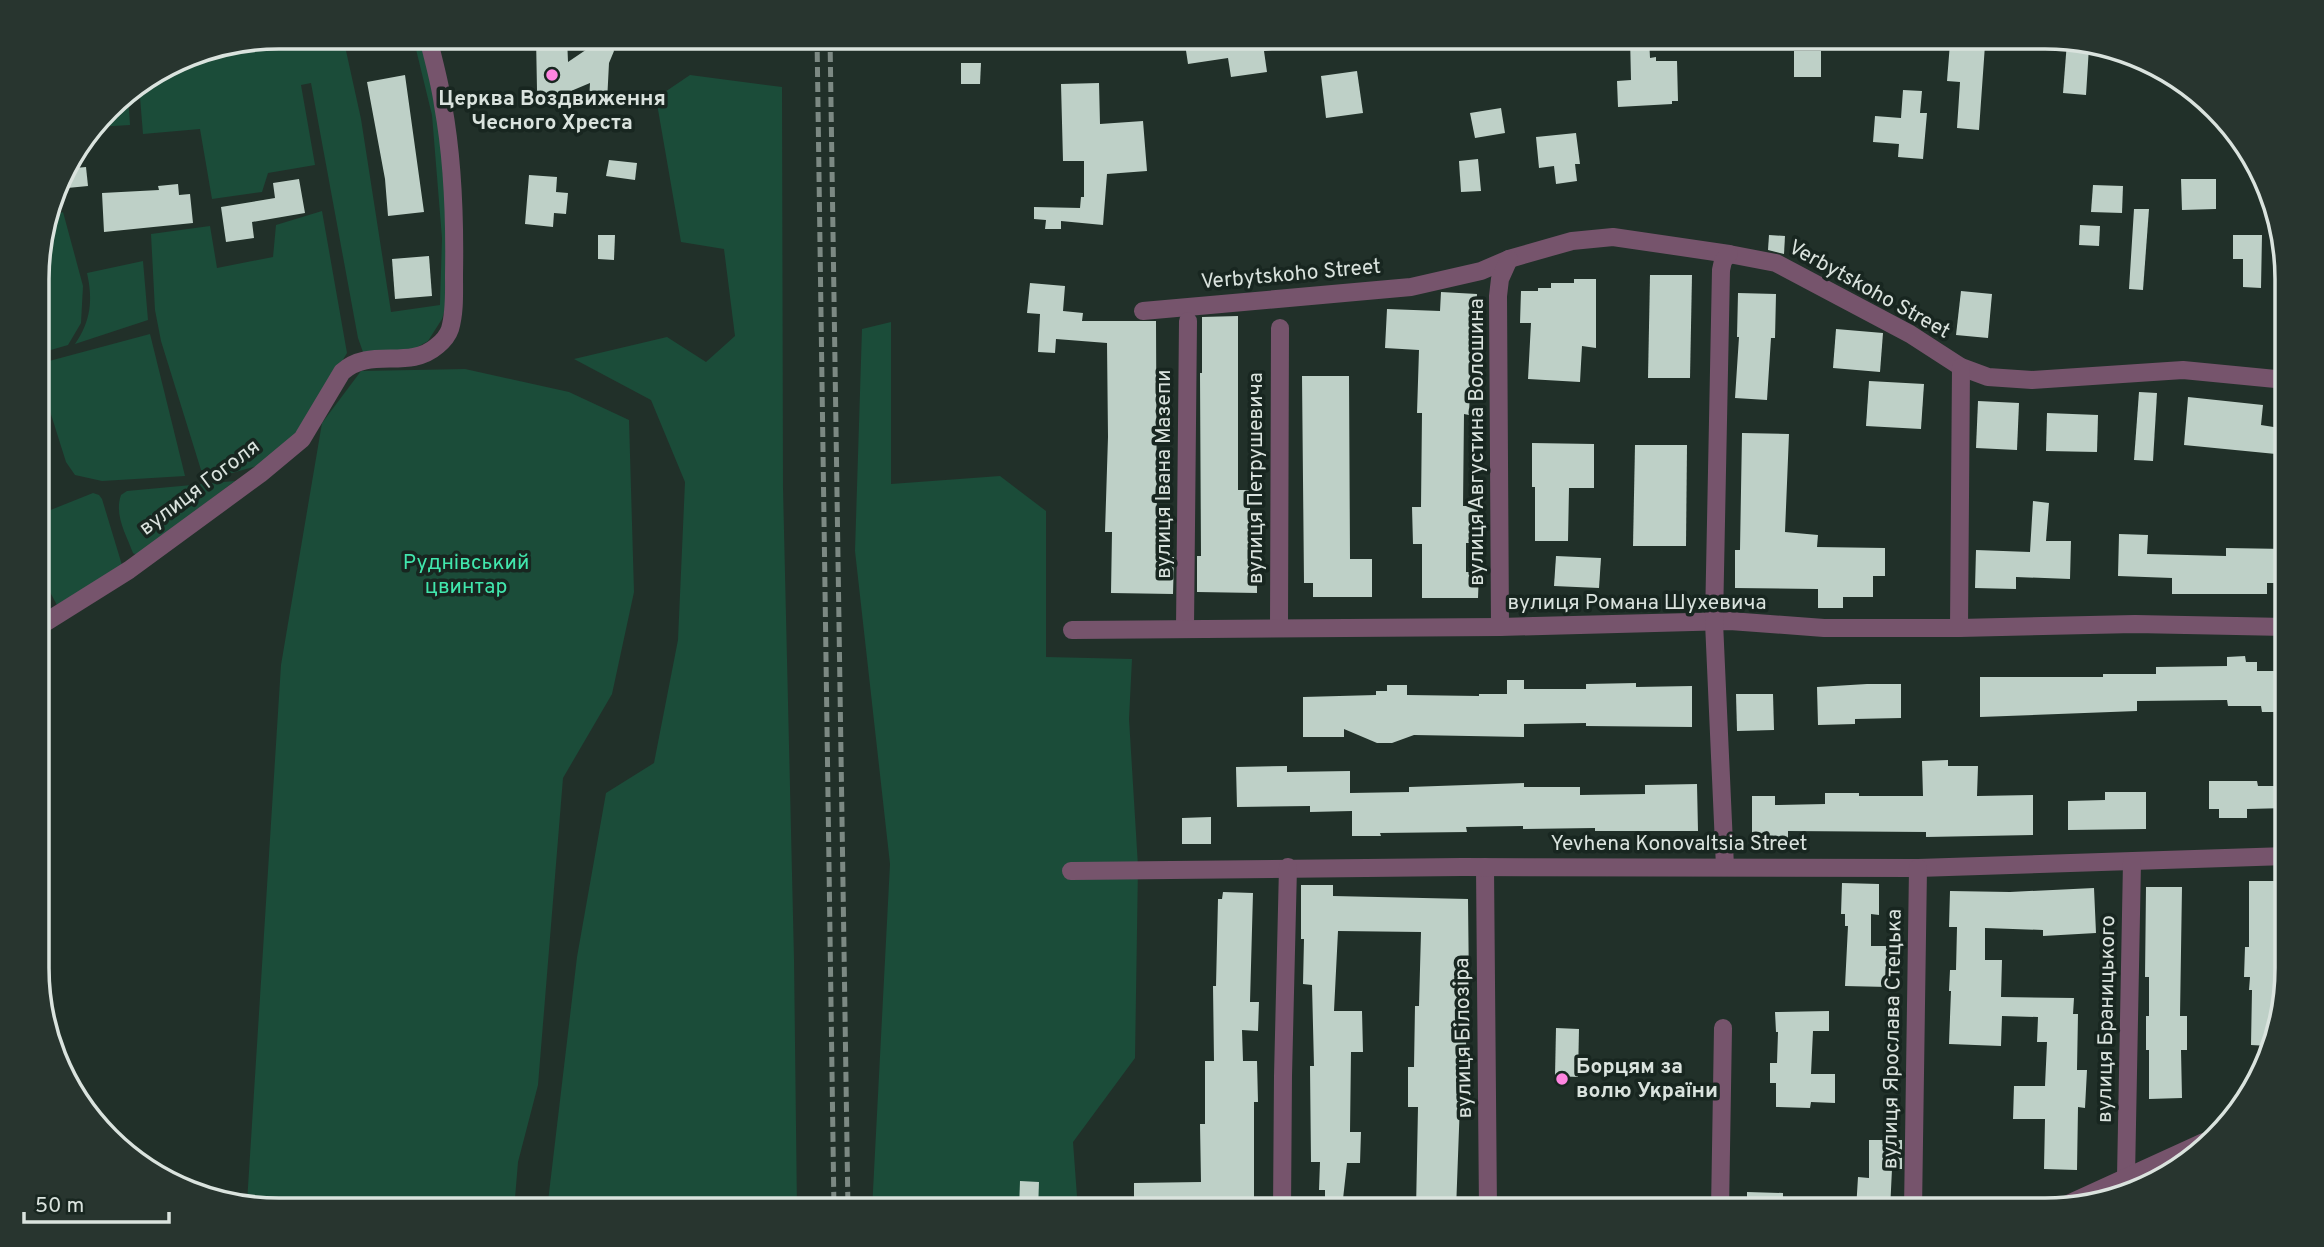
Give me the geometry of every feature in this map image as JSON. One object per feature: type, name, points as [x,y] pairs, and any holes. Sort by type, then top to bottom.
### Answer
[{"type":"street","name":"вулиця Гоголя","points":[[49,620],[129,570],[260,474],[302,439],[342,372],[351,364],[362,359],[414,357],[439,345],[449,330],[455,248],[450,150],[431,49]]},
{"type":"street","name":"Verbytskoho Street","points":[[1143,312],[1411,287],[1481,271],[1509,259],[1572,241],[1613,237],[1776,263],[1910,334],[1961,367],[1988,377],[2032,380],[2183,370],[2275,379]]},
{"type":"street","points":[[1725,867],[1714,622],[1720,270],[1728,254]]},
{"type":"street","name":"вулиця Августина Волошина","points":[[1500,627],[1498,296],[1500,279],[1509,259]]},
{"type":"street","name":"вулиця Івана Мазепи","points":[[1185,628],[1188,321]]},
{"type":"street","name":"вулиця Петрушевича","points":[[1279,628],[1280,328]]},
{"type":"street","points":[[1959,628],[1961,367]]},
{"type":"street","name":"вулиця Романа Шухевича","points":[[1072,630],[1500,627],[1714,622],[1824,628],[2135,624],[2275,627]]},
{"type":"street","name":"Yevhena Konovaltsia Street","points":[[1071,871],[1288,867],[1919,868],[2275,856]]},
{"type":"street","name":"вулиця Браницького","points":[[2126,1177],[2132,862]]},
{"type":"street","points":[[1282,1198],[1288,867]]},
{"type":"street","name":"вулиця Білозіра","points":[[1485,867],[1489,1198]]},
{"type":"street","name":"вулиця Ярослава Стецька","points":[[1913,1198],[1919,868]]},
{"type":"street","points":[[1720,1198],[1723,1028]]},
{"type":"street","points":[[2088,1194],[2183,1151]]},
{"type":"green space","points":[[264,49],[346,49],[361,119],[391,312],[440,305],[442,238],[432,115],[416,49],[425,49],[442,130],[449,237],[446,306],[442,319],[428,341],[407,353],[393,355],[363,352],[358,338],[311,83],[301,85],[315,165],[268,173],[262,192],[212,199],[200,129],[143,134],[140,95],[191,66],[234,53]]},
{"type":"green space","points":[[690,75],[782,87],[783,488],[797,1198],[548,1198],[577,957],[606,793],[654,763],[678,640],[685,482],[651,400],[574,359],[667,337],[706,362],[735,336],[724,249],[681,242],[656,98]]},
{"type":"green space","points":[[129,105],[130,125],[107,126]]},
{"type":"green space","points":[[322,211],[347,353],[296,437],[267,463],[232,473],[201,470],[161,341],[155,310],[151,234],[210,226],[217,268],[273,257],[276,225]]},
{"type":"green space","points":[[63,212],[83,286],[81,323],[68,345],[49,351],[49,264],[59,214]]},
{"type":"green space","points":[[143,261],[148,320],[75,344],[89,310],[87,273]]},
{"type":"green space","points":[[891,322],[891,484],[1000,476],[1046,511],[1046,657],[1132,659],[1129,719],[1138,866],[1135,1058],[1073,1142],[1077,1198],[873,1198],[890,864],[855,551],[862,329]]},
{"type":"green space","points":[[150,334],[185,476],[102,481],[75,475],[66,462],[49,408],[49,361]]},
{"type":"green space","name":"Руднівський цвинтар","points":[[465,369],[569,392],[629,420],[634,592],[612,694],[563,778],[538,1085],[518,1162],[515,1198],[247,1196],[281,665],[322,423],[361,371]]},
{"type":"green space","points":[[235,481],[136,555],[133,553],[120,517],[121,495],[127,491]]},
{"type":"green space","points":[[93,493],[99,495],[122,565],[57,605],[49,590],[49,511]]},
{"type":"building","points":[[536,49],[567,49],[568,62],[587,49],[613,49],[609,63],[607,102],[589,102],[590,83],[552,99],[539,94]]},
{"type":"building","points":[[1186,49],[1280,49],[1264,51],[1267,72],[1231,77],[1228,58],[1188,64]]},
{"type":"building","points":[[1630,49],[1650,49],[1650,58],[1656,57],[1656,61],[1677,61],[1678,101],[1672,101],[1672,104],[1618,107],[1617,81],[1631,80]]},
{"type":"building","points":[[1950,49],[1985,49],[1979,130],[1957,128],[1960,82],[1947,81]]},
{"type":"building","points":[[2066,50],[2089,54],[2086,95],[2063,93]]},
{"type":"building","points":[[1794,51],[1821,51],[1821,77],[1794,77]]},
{"type":"building","points":[[961,63],[981,63],[980,84],[961,84]]},
{"type":"building","points":[[1357,71],[1363,113],[1326,118],[1321,76]]},
{"type":"building","points":[[405,75],[424,212],[388,216],[385,179],[367,82]]},
{"type":"building","points":[[1099,83],[1100,124],[1143,121],[1147,171],[1107,174],[1103,225],[1061,221],[1061,229],[1045,229],[1046,220],[1034,219],[1034,207],[1080,208],[1081,197],[1084,197],[1084,161],[1063,161],[1061,84]]},
{"type":"building","points":[[1903,90],[1922,91],[1920,113],[1927,113],[1923,159],[1898,157],[1899,144],[1873,142],[1875,116],[1901,118]]},
{"type":"building","points":[[1501,108],[1505,133],[1475,138],[1470,113]]},
{"type":"building","points":[[1576,133],[1580,164],[1575,164],[1577,181],[1556,184],[1554,166],[1539,168],[1536,137]]},
{"type":"building","points":[[1478,159],[1481,191],[1461,192],[1459,161]]},
{"type":"building","points":[[609,160],[637,163],[635,180],[606,176]]},
{"type":"building","points":[[86,167],[88,186],[68,188],[73,177],[78,168]]},
{"type":"building","points":[[529,175],[557,177],[556,192],[568,193],[566,214],[554,213],[553,227],[525,224]]},
{"type":"building","points":[[299,179],[305,213],[252,222],[254,238],[226,242],[221,207],[275,198],[273,183]]},
{"type":"building","points":[[2181,179],[2216,179],[2216,209],[2182,210]]},
{"type":"building","points":[[178,184],[179,195],[190,194],[193,223],[104,232],[102,193],[159,190],[158,186]]},
{"type":"building","points":[[2093,185],[2123,186],[2122,213],[2091,212]]},
{"type":"building","points":[[2134,209],[2149,209],[2143,290],[2129,289]]},
{"type":"building","points":[[2080,225],[2100,226],[2099,246],[2079,245]]},
{"type":"building","points":[[598,235],[615,235],[614,260],[598,259]]},
{"type":"building","points":[[1769,235],[1785,236],[1784,254],[1768,250]]},
{"type":"building","points":[[2233,235],[2262,235],[2261,288],[2243,287],[2243,259],[2233,259]]},
{"type":"building","points":[[429,256],[432,296],[395,299],[392,259]]},
{"type":"building","points":[[1650,275],[1692,275],[1690,378],[1648,378]]},
{"type":"building","points":[[1574,279],[1596,279],[1596,348],[1582,346],[1580,382],[1528,379],[1531,323],[1520,323],[1521,291],[1551,288],[1551,283],[1574,283]]},
{"type":"building","points":[[1030,283],[1065,286],[1063,311],[1083,313],[1082,321],[1156,321],[1157,557],[1174,557],[1173,594],[1111,593],[1112,532],[1105,532],[1107,343],[1056,339],[1055,353],[1038,352],[1040,314],[1027,313]]},
{"type":"building","points":[[1961,291],[1992,294],[1988,338],[1956,335]]},
{"type":"building","points":[[1441,292],[1477,294],[1469,415],[1464,414],[1463,506],[1478,506],[1478,543],[1466,543],[1466,572],[1479,572],[1478,598],[1422,598],[1422,544],[1413,544],[1412,507],[1421,507],[1422,413],[1417,413],[1419,350],[1385,348],[1387,309],[1440,311]]},
{"type":"building","points":[[1738,293],[1776,294],[1775,338],[1771,338],[1767,400],[1735,398],[1739,337]]},
{"type":"building","points":[[1238,316],[1238,490],[1250,490],[1250,556],[1257,556],[1257,593],[1197,592],[1197,556],[1201,556],[1202,317]]},
{"type":"building","points":[[1836,329],[1883,333],[1880,372],[1833,368]]},
{"type":"building","points":[[1302,376],[1349,376],[1350,559],[1372,559],[1372,597],[1313,597],[1313,583],[1304,583]]},
{"type":"building","points":[[1869,381],[1924,384],[1921,429],[1866,426]]},
{"type":"building","points":[[2139,392],[2157,393],[2153,461],[2134,460]]},
{"type":"building","points":[[2188,397],[2263,405],[2261,425],[2275,427],[2275,454],[2184,445]]},
{"type":"building","points":[[1978,401],[2019,403],[2017,450],[1976,448]]},
{"type":"building","points":[[2047,413],[2098,415],[2097,452],[2046,451]]},
{"type":"building","points":[[1742,433],[1789,434],[1785,532],[1818,535],[1817,547],[1885,548],[1885,576],[1873,576],[1873,597],[1843,597],[1843,608],[1818,608],[1818,589],[1735,588],[1735,550],[1740,550]]},
{"type":"building","points":[[1532,443],[1594,444],[1594,488],[1569,488],[1568,541],[1535,541]]},
{"type":"building","points":[[1635,445],[1687,445],[1686,546],[1633,546]]},
{"type":"building","points":[[2033,501],[2049,503],[2046,541],[2071,541],[2070,579],[2016,577],[2016,589],[1975,588],[1976,550],[2030,552]]},
{"type":"building","points":[[2119,534],[2148,535],[2147,554],[2226,556],[2226,548],[2275,549],[2275,583],[2267,583],[2267,594],[2172,594],[2172,578],[2118,576]]},
{"type":"building","points":[[1556,556],[1601,558],[1599,588],[1554,586]]},
{"type":"building","points":[[2245,656],[2246,662],[2257,662],[2257,671],[2275,671],[2275,712],[2262,712],[2261,706],[2228,706],[2227,700],[2137,701],[2137,711],[1980,717],[1980,677],[2156,674],[2156,667],[2227,666],[2227,657]]},
{"type":"building","points":[[1507,680],[1524,680],[1524,689],[1586,689],[1586,684],[1636,683],[1636,687],[1692,686],[1692,727],[1586,726],[1586,723],[1524,724],[1524,737],[1414,735],[1392,743],[1377,743],[1344,729],[1344,737],[1303,737],[1303,697],[1376,695],[1376,691],[1387,691],[1387,685],[1407,685],[1407,695],[1507,694]]},
{"type":"building","points":[[1901,684],[1901,718],[1855,719],[1855,724],[1818,725],[1817,687]]},
{"type":"building","points":[[1736,694],[1773,694],[1774,730],[1737,731]]},
{"type":"building","points":[[1948,760],[1948,766],[1978,766],[1977,796],[2033,795],[2033,835],[1926,837],[1926,832],[1788,831],[1788,838],[1752,839],[1752,796],[1775,796],[1775,805],[1825,804],[1825,793],[1923,796],[1922,761]]},
{"type":"building","points":[[1287,766],[1287,772],[1350,771],[1350,793],[1409,792],[1409,787],[1524,783],[1524,787],[1580,787],[1580,795],[1645,794],[1645,785],[1697,784],[1698,831],[1523,829],[1523,826],[1466,827],[1467,832],[1352,836],[1352,811],[1310,812],[1310,806],[1237,807],[1236,767]]},
{"type":"building","points":[[2209,781],[2257,781],[2258,786],[2275,786],[2275,808],[2247,809],[2247,818],[2219,818],[2219,809],[2209,809]]},
{"type":"building","points":[[2105,792],[2146,792],[2146,829],[2068,830],[2068,801],[2105,800]]},
{"type":"building","points":[[1211,817],[1211,844],[1182,844],[1182,818]]},
{"type":"building","points":[[2249,881],[2275,881],[2275,983],[2271,1013],[2261,1046],[2251,1045],[2252,990],[2249,990],[2250,977],[2244,977],[2245,947],[2249,947]]},
{"type":"building","points":[[1842,883],[1879,884],[1879,915],[1871,914],[1871,946],[1890,946],[1888,987],[1845,986],[1848,926],[1845,926],[1845,914],[1841,914]]},
{"type":"building","points":[[1301,885],[1333,885],[1333,896],[1468,899],[1469,990],[1466,1048],[1462,1048],[1456,1198],[1416,1198],[1418,1107],[1408,1107],[1408,1067],[1414,1067],[1415,1006],[1419,1006],[1421,932],[1338,931],[1334,1011],[1362,1011],[1363,1052],[1351,1052],[1350,1132],[1361,1132],[1360,1163],[1347,1163],[1343,1198],[1325,1198],[1325,1190],[1319,1190],[1320,1162],[1311,1162],[1310,1066],[1314,1066],[1312,985],[1303,984],[1304,939],[1301,939]]},
{"type":"building","points":[[2146,887],[2182,887],[2180,1016],[2187,1016],[2187,1050],[2181,1050],[2182,1098],[2149,1099],[2149,1050],[2146,1050],[2149,977],[2145,977]]},
{"type":"building","points":[[2094,888],[2096,933],[2043,936],[2043,930],[1985,928],[1985,960],[2002,960],[2001,997],[2074,998],[2073,1014],[2078,1014],[2077,1070],[2087,1070],[2085,1108],[2078,1107],[2077,1170],[2044,1169],[2045,1119],[2013,1119],[2014,1086],[2045,1086],[2047,1042],[2037,1042],[2038,1017],[2002,1016],[2001,1046],[1949,1044],[1950,970],[1956,970],[1957,927],[1949,927],[1950,891],[2010,892]]},
{"type":"building","points":[[1223,892],[1253,893],[1250,1002],[1259,1002],[1258,1031],[1242,1030],[1243,1061],[1257,1061],[1258,1102],[1254,1102],[1254,1198],[1134,1198],[1134,1183],[1201,1182],[1200,1124],[1205,1124],[1205,1061],[1214,1061],[1213,986],[1216,986],[1218,899],[1222,899]]},
{"type":"building","points":[[1829,1011],[1829,1031],[1813,1031],[1811,1074],[1835,1074],[1835,1103],[1811,1102],[1810,1108],[1776,1107],[1776,1083],[1770,1083],[1770,1063],[1777,1063],[1778,1032],[1775,1012]]},
{"type":"building","points":[[1556,1028],[1579,1029],[1578,1077],[1555,1076]]},
{"type":"building","points":[[1869,1140],[1902,1140],[1902,1169],[1892,1169],[1891,1198],[1857,1198],[1858,1177],[1869,1178]]},
{"type":"building","points":[[1020,1181],[1039,1182],[1038,1198],[1019,1198]]},
{"type":"building","points":[[1747,1192],[1783,1193],[1783,1198],[1747,1198]]},
{"type":"railway","points":[[817,49],[834,1198]]},
{"type":"railway","points":[[830,49],[848,1198]]},
{"type":"place","name":"Церква Воздвиження Чесного Хреста","points":[[552,75]]},
{"type":"place","name":"Борцям за волю України","points":[[1562,1079]]}]
